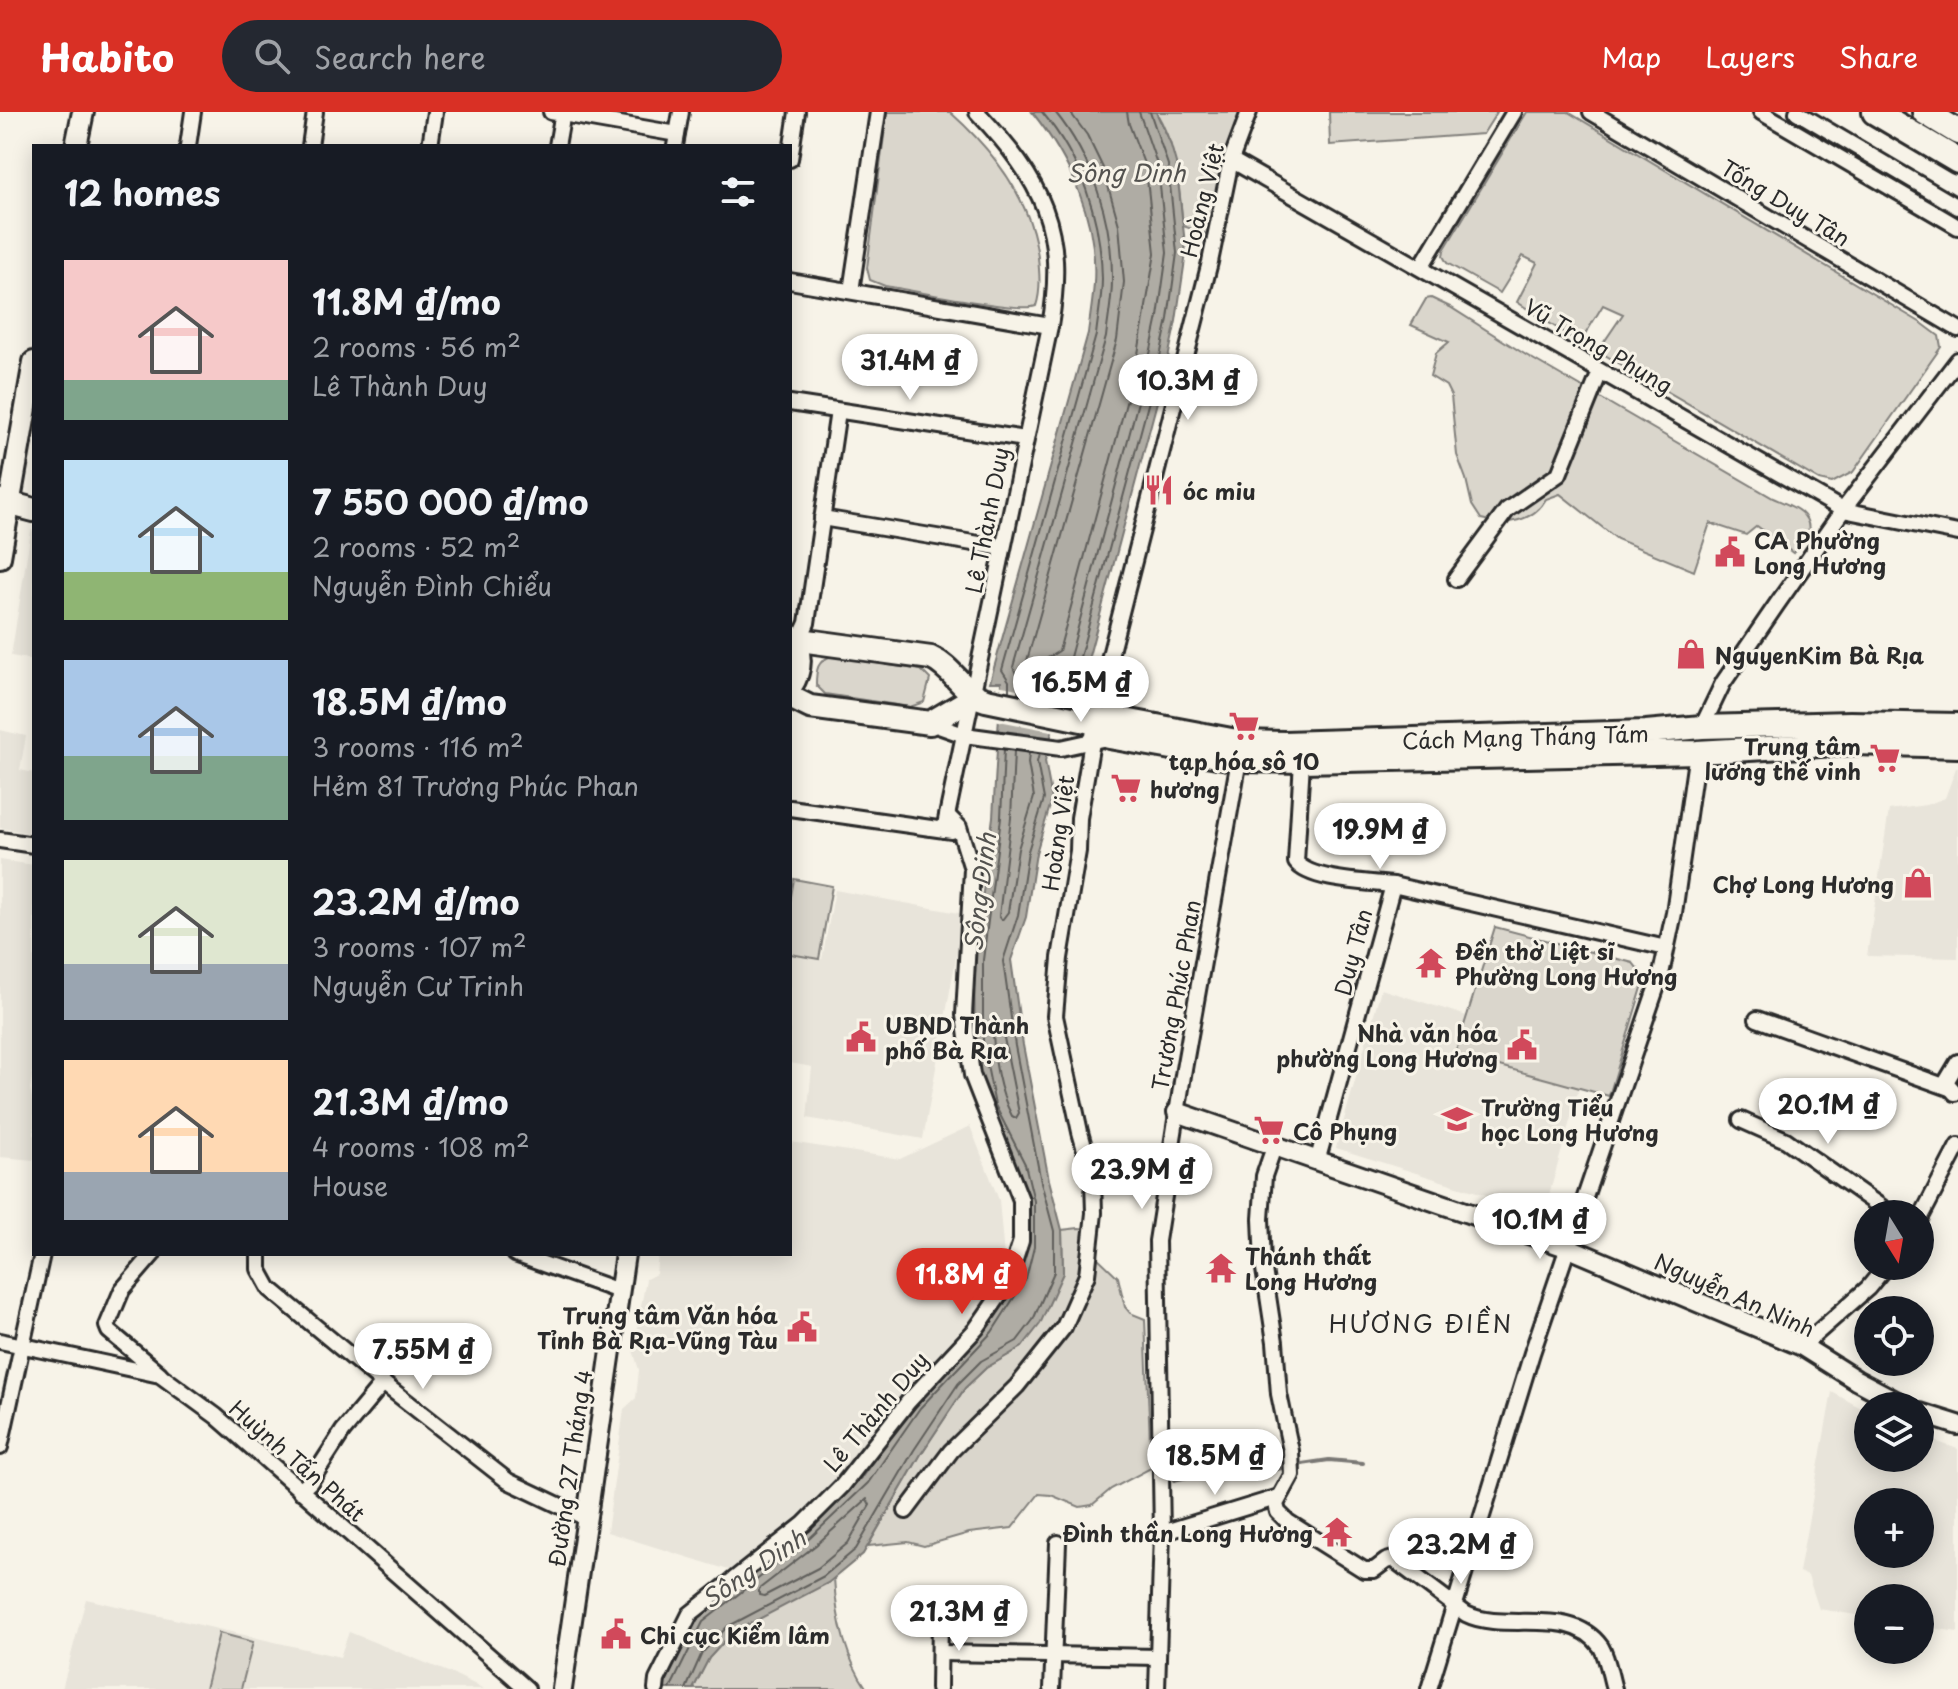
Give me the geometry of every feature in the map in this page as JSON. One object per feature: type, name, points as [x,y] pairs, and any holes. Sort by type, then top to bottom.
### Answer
[{"type":"highway","points":[[1875,112],[1958,161]]},
{"type":"highway","points":[[1925,112],[1958,132]]},
{"type":"main road","points":[[76,144],[83,112]]},
{"type":"main road","points":[[0,557],[5,502],[32,372]]},
{"type":"main road","points":[[5,502],[32,509]]},
{"type":"main road","points":[[792,683],[800,663],[792,638],[931,658],[944,663],[980,699],[930,723],[810,707],[792,698]]},
{"type":"main road","name":"Cách Mạng Tháng Tám","points":[[980,699],[1069,718],[1099,734],[1302,761],[1697,752],[1854,743],[1958,746]]},
{"type":"main road","name":"Cách Mạng Tháng Tám","points":[[1241,751],[1702,727],[1850,723],[1958,725]]},
{"type":"main road","points":[[1697,752],[1702,727]]},
{"type":"street","points":[[188,144],[193,112]]},
{"type":"street","points":[[310,144],[315,112]]},
{"type":"street","points":[[430,144],[435,112]]},
{"type":"street","points":[[557,144],[559,113],[676,140],[681,112]]},
{"type":"street","points":[[792,146],[797,112]]},
{"type":"street","points":[[851,291],[878,112]]},
{"type":"street","name":"Lê Thành Duy","points":[[656,1689],[657,1680],[690,1614],[804,1524],[842,1486],[908,1402],[976,1329],[999,1296],[1021,1241],[1021,1200],[972,1075],[964,1015],[972,869],[960,832],[946,823],[980,699],[1003,548],[1050,326],[1056,261],[1046,207],[1017,160],[977,112]]},
{"type":"street","name":"Hoàng Việt","points":[[906,1511],[951,1451],[1017,1386],[1064,1327],[1087,1275],[1094,1213],[1093,1179],[1055,1016],[1060,958],[1078,851],[1079,818],[1142,524],[1210,262],[1231,160],[1249,112]]},
{"type":"street","points":[[1421,267],[1514,112]]},
{"type":"street","name":"Tống Duy Tân","points":[[1591,112],[1958,329]]},
{"type":"street","points":[[1761,112],[1958,227]]},
{"type":"street","points":[[1797,112],[1958,207]]},
{"type":"street","name":"Vũ Trọng Phụng","points":[[1231,160],[1843,510],[1958,533]]},
{"type":"street","points":[[1878,180],[1887,165]]},
{"type":"street","points":[[792,281],[1050,326]]},
{"type":"street","points":[[1702,727],[1723,683],[1843,510],[1958,360]]},
{"type":"street","points":[[1456,579],[1507,510],[1559,474],[1600,372]]},
{"type":"street","points":[[792,403],[1025,439]]},
{"type":"street","points":[[792,638],[802,634],[807,623],[838,411]]},
{"type":"street","points":[[822,518],[1003,548]]},
{"type":"street","points":[[930,723],[970,736]]},
{"type":"street","name":"Cách Mạng Tháng Tám","points":[[970,736],[1061,748],[1099,734]]},
{"type":"street","name":"Trương Phúc Phan","points":[[1157,1689],[1162,1533],[1157,1241],[1241,751]]},
{"type":"street","points":[[1429,1689],[1532,1353],[1638,1045],[1666,948],[1697,752]]},
{"type":"street","points":[[1302,761],[1296,862],[1299,867],[1313,874],[1393,885]]},
{"type":"street","points":[[792,808],[946,823]]},
{"type":"street","points":[[0,840],[32,845]]},
{"type":"street","name":"Duy Tân","points":[[1317,1162],[1393,885],[1666,948]]},
{"type":"street","points":[[1757,1019],[1955,1093]]},
{"type":"street","points":[[1955,1093],[1946,1082],[1958,1062]]},
{"type":"street","name":"Nguyễn An Ninh","points":[[1177,1112],[1569,1248],[1802,1346],[1879,1392]]},
{"type":"street","points":[[1741,1120],[1786,1140],[1871,1200]]},
{"type":"street","points":[[1930,1200],[1958,1146]]},
{"type":"street","points":[[1274,1147],[1264,1176],[1263,1263],[1292,1475],[1276,1504],[1278,1512],[1285,1520],[1364,1570],[1374,1570],[1393,1559],[1478,1620],[1494,1623],[1554,1622],[1578,1630],[1601,1648],[1614,1689]]},
{"type":"street","points":[[0,1447],[42,1256]]},
{"type":"street","points":[[151,1256],[122,1290],[107,1326],[160,1375]]},
{"type":"street","points":[[259,1256],[259,1269],[270,1289],[383,1383],[508,1481],[586,1518]]},
{"type":"street","points":[[521,1256],[619,1291]]},
{"type":"street","name":"Đường 27 Tháng 4","points":[[562,1689],[625,1256]]},
{"type":"street","points":[[1802,1346],[1875,1280]]},
{"type":"street","name":"Huỳnh Tấn Phát","points":[[0,1341],[160,1375],[216,1416],[527,1689]]},
{"type":"street","points":[[300,1491],[310,1482],[343,1431],[383,1383]]},
{"type":"street","points":[[1934,1417],[1958,1425]]},
{"type":"street","points":[[1162,1533],[1279,1497]]},
{"type":"street","points":[[1052,1689],[1058,1543]]},
{"type":"street","points":[[939,1689],[940,1617]]},
{"type":"street","points":[[940,1653],[1158,1657]]},
{"type":"shaded area","points":[[887,112],[950,112],[998,163],[1022,202],[1030,223],[1039,274],[1036,306],[964,300],[885,286],[870,280],[867,268]]},
{"type":"shaded area","points":[[1156,112],[1240,112],[1230,138],[1207,234],[1183,226],[1173,153]]},
{"type":"shaded area","points":[[1329,112],[1497,112],[1483,134],[1330,145]]},
{"type":"shaded area","points":[[1527,112],[1568,112],[1939,336],[1941,347],[1853,472],[1832,483],[1819,480],[1598,351],[1623,314],[1603,305],[1580,343],[1517,302],[1537,263],[1523,256],[1500,293],[1447,263],[1444,250]]},
{"type":"shaded area","points":[[1431,298],[1798,510],[1807,520],[1808,534],[1793,553],[1757,526],[1746,535],[1710,523],[1694,571],[1617,539],[1560,494],[1546,499],[1534,513],[1518,520],[1500,522],[1481,519],[1472,505],[1457,455],[1451,396],[1446,386],[1430,376],[1436,353],[1449,342],[1411,325],[1426,299]]},
{"type":"shaded area","points":[[31,530],[32,660],[11,656]]},
{"type":"shaded area","points":[[832,656],[921,670],[930,679],[924,702],[910,707],[825,694],[816,685],[817,670],[823,660]]},
{"type":"shaded area","points":[[0,730],[26,736],[20,770],[32,773],[32,834],[0,828]]},
{"type":"shaded area","name":"Chợ Long Hương","points":[[1956,768],[1958,958],[1867,956],[1889,810],[1926,805],[1945,798]]},
{"type":"shaded area","points":[[0,860],[32,865],[32,1160],[0,1157]]},
{"type":"shaded area","points":[[794,879],[832,886],[819,959],[792,954]]},
{"type":"shaded area","points":[[835,890],[964,914],[923,1139],[807,1118],[812,1067],[792,1063],[792,953],[822,959]]},
{"type":"shaded area","points":[[1495,927],[1633,963],[1645,978],[1609,1096],[1455,1054]]},
{"type":"shaded area","name":"Trường Tiểu học Long Hương","points":[[1381,989],[1467,1016],[1455,1054],[1579,1089],[1544,1213],[1336,1148]]},
{"type":"shaded area","name":"Trung tâm Văn hóa Tỉnh Bà Rịa-Vũng Tàu","points":[[970,1126],[999,1200],[1005,1268],[986,1305],[819,1504],[735,1572],[607,1532],[624,1409],[636,1398],[639,1370],[633,1350],[646,1279],[656,1274],[658,1256],[792,1256],[792,1142],[900,1159]]},
{"type":"shaded area","points":[[1087,1229],[1096,1256],[1118,1277],[1125,1307],[1130,1313],[1145,1319],[1151,1468],[1111,1489],[1092,1505],[1080,1507],[1051,1495],[1039,1494],[1012,1528],[969,1533],[924,1546],[908,1542],[868,1546],[921,1454],[965,1388],[986,1368],[1022,1347],[1063,1273],[1062,1230]]},
{"type":"shaded area","points":[[1832,1392],[1854,1404],[1854,1472],[1934,1472],[1934,1441],[1958,1449],[1958,1632],[1934,1628],[1934,1584],[1854,1584],[1854,1615],[1819,1609],[1808,1576],[1799,1572]]},
{"type":"shaded area","points":[[834,1578],[843,1636],[853,1664],[867,1689],[693,1689],[709,1658],[732,1633]]},
{"type":"shaded area","points":[[86,1599],[340,1657],[349,1632],[484,1689],[62,1689]]},
{"type":"shaded area","points":[[219,1633],[253,1642],[241,1689],[205,1689]]},
{"type":"water","name":"Sông Dinh","points":[[1032,112],[1156,112],[1176,163],[1186,253],[1165,372],[1081,686],[1064,682],[1045,761],[1052,799],[1036,853],[1026,917],[1011,960],[1023,1045],[1049,1180],[1062,1230],[1063,1273],[1040,1324],[1022,1347],[986,1368],[965,1388],[921,1454],[863,1554],[828,1583],[732,1633],[709,1658],[693,1689],[662,1689],[696,1617],[805,1531],[862,1477],[914,1403],[986,1327],[1019,1276],[1026,1246],[1027,1203],[1017,1168],[988,1108],[975,1047],[974,960],[993,817],[1001,682],[990,682],[1088,333],[1094,283],[1091,236],[1079,192],[1058,150]]},
{"type":"pier","points":[[992,684],[1065,698],[1056,732],[994,720],[997,686]]},
{"type":"waterway","points":[[1295,1465],[1329,1460],[1363,1463]]},
{"type":"waterway","points":[[1174,1480],[1209,1472],[1287,1467]]},
{"type":"place","name":"óc miu","points":[[1159,490]]},
{"type":"place","name":"CA Phường Long Hương","points":[[1730,552]]},
{"type":"place","name":"NguyenKim Bà Rịa","points":[[1691,654]]},
{"type":"place","name":"tạp hóa sô 10","points":[[1244,726]]},
{"type":"place","name":"Trung tâm lương thế vinh","points":[[1885,758]]},
{"type":"place","name":"hương","points":[[1126,788]]},
{"type":"place","name":"Chợ Long Hương","points":[[1918,883]]},
{"type":"place","name":"Đền thờ Liệt sĩ Phường Long Hương","points":[[1431,963]]},
{"type":"place","name":"UBND Thành phố Bà Rịa","points":[[861,1037]]},
{"type":"place","name":"Nhà văn hóa phường Long Hương","points":[[1522,1045]]},
{"type":"place","name":"Trường Tiểu học Long Hương","points":[[1457,1119]]},
{"type":"place","name":"Cô Phụng","points":[[1269,1130]]},
{"type":"place","name":"Thánh thất Long Hương","points":[[1221,1268]]},
{"type":"place","name":"Trung tâm Văn hóa Tỉnh Bà Rịa-Vũng Tàu","points":[[802,1327]]},
{"type":"place","name":"Đình thần Long Hương","points":[[1337,1532]]},
{"type":"place","name":"Chi cục Kiểm lâm","points":[[616,1634]]},
{"type":"district","name":"HƯƠNG ĐIỀN","points":[[1421,1323]]}]
